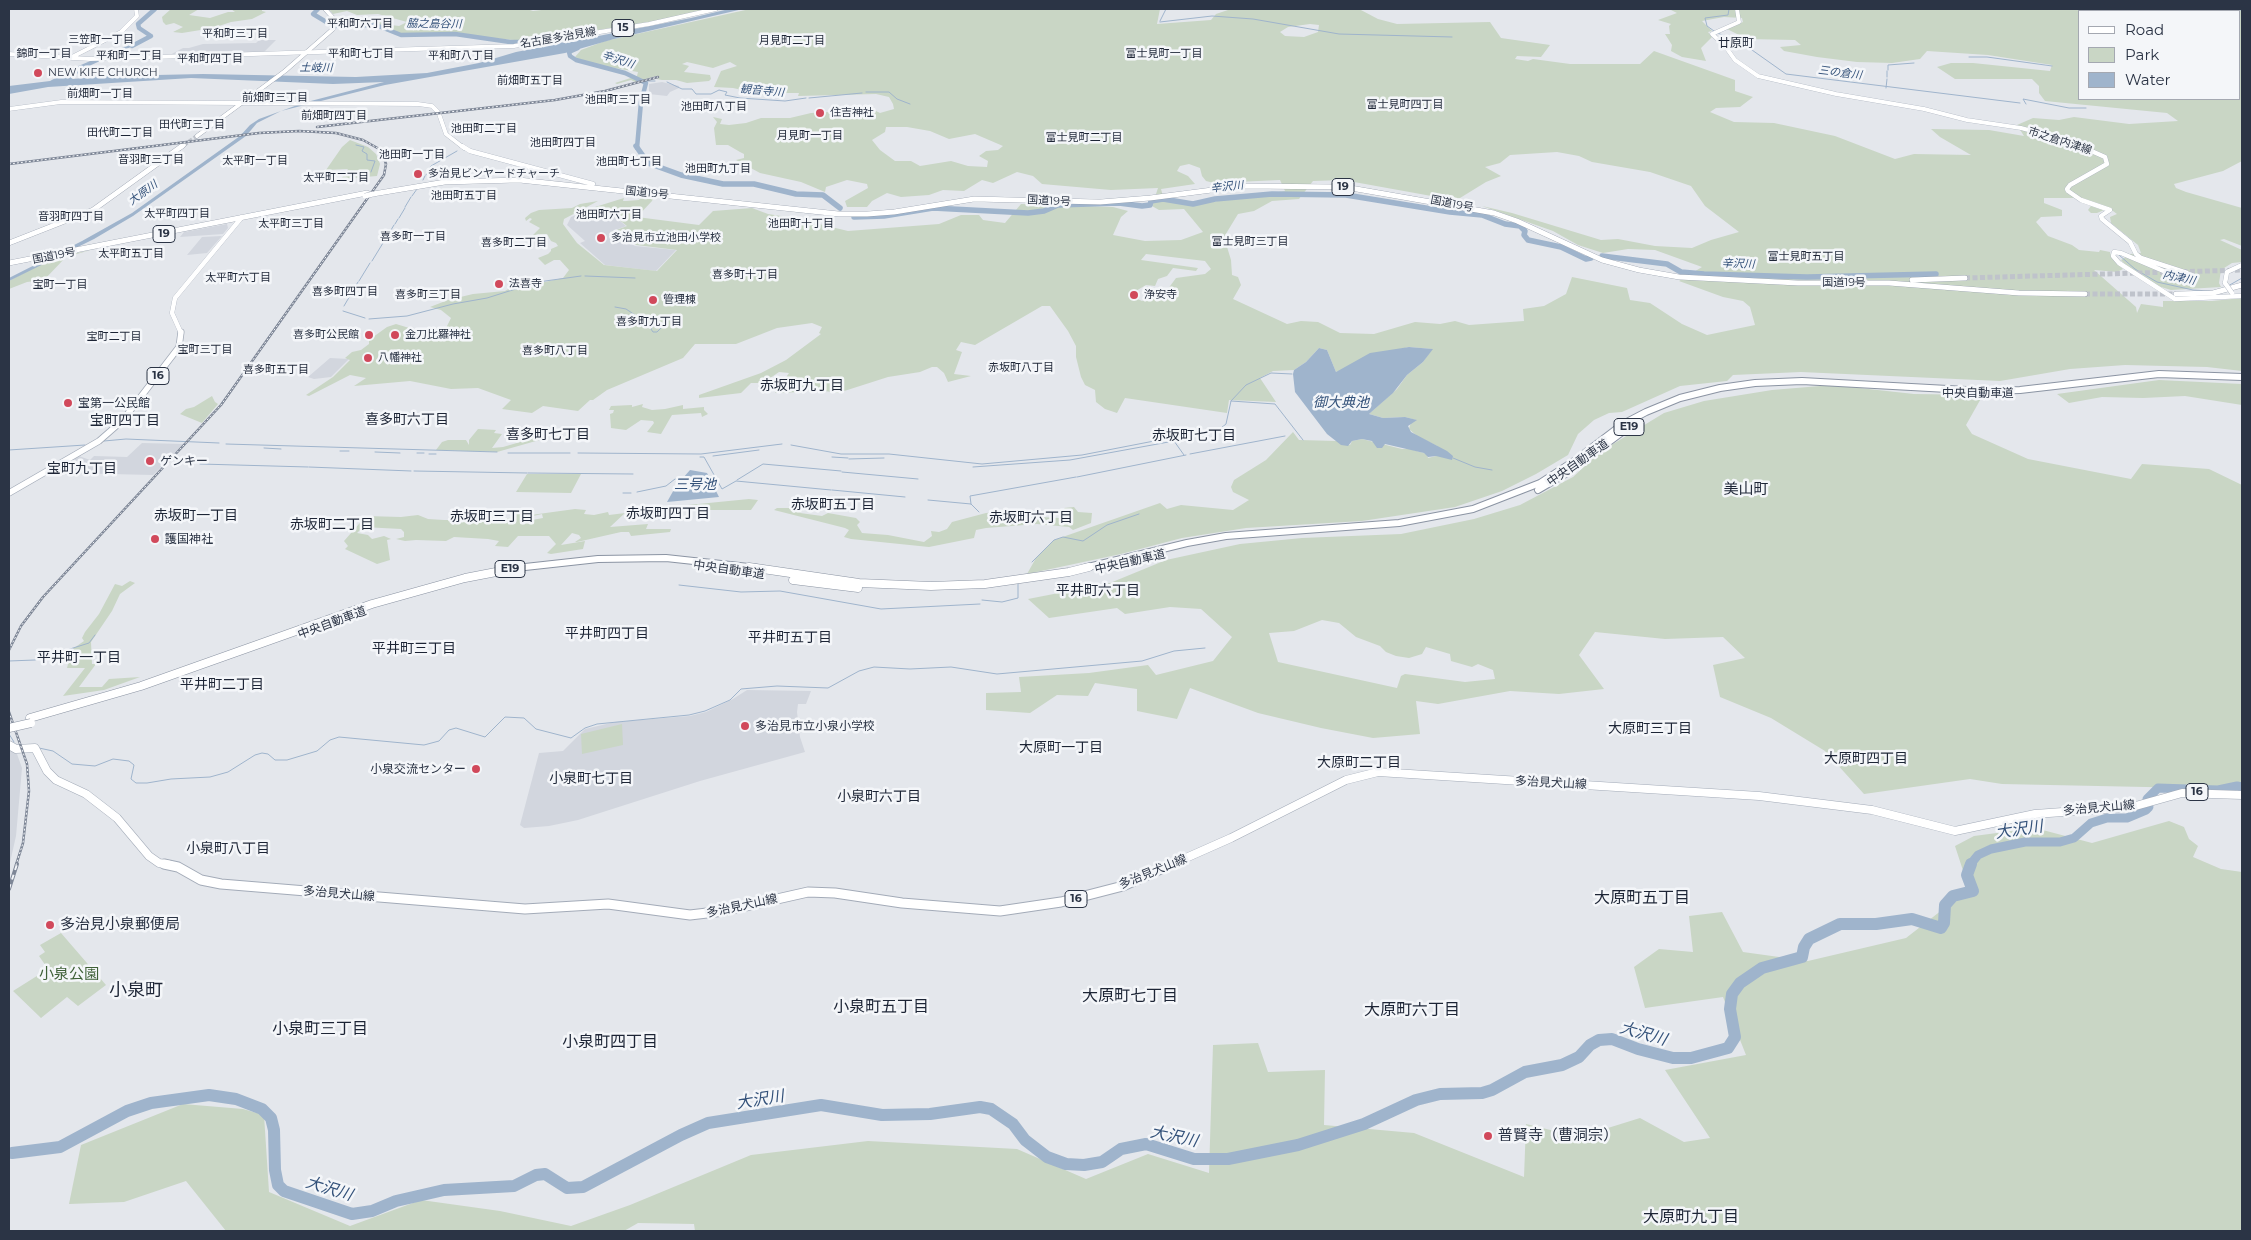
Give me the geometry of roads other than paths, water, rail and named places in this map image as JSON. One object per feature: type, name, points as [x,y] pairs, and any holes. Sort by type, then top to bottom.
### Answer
[{"type":"highway","points":[[197,136],[285,71],[334,26],[335,20],[326,9]]},
{"type":"highway","points":[[9,243],[80,217],[99,207],[184,145]]},
{"type":"highway","name":"国道19号","points":[[374,193],[436,181],[524,178],[859,212],[887,211],[972,197],[1100,200],[1150,196],[1241,184],[1289,182],[1343,184],[1487,209],[1519,219],[1604,258],[1639,268],[1672,273],[1825,282],[1965,278]]},
{"type":"highway","name":"国道19号","points":[[11,263],[366,194],[445,182],[519,180],[834,213],[867,214],[974,199],[1100,202],[1250,186],[1345,187],[1418,198],[1494,213],[1517,221],[1602,260],[1639,270],[1679,277],[1798,283],[1889,283],[2018,293],[2085,294]]},
{"type":"highway","points":[[2176,294],[2206,294],[2241,288]]},
{"type":"highway","name":"中央自動車道","points":[[9,728],[31,720],[146,690],[350,616],[414,596],[481,579],[548,567],[613,562],[663,563],[718,568],[815,584],[864,589],[934,591],[1009,583],[1208,544],[1283,535],[1384,529],[1441,521],[1475,513],[1546,486],[1581,463],[1628,427],[1648,416],[1686,400],[1735,389],[1770,385],[1823,385],[1943,394],[2003,394],[2147,378],[2242,379]]},
{"type":"highway","name":"中央自動車道","points":[[9,723],[31,720]]},
{"type":"main road","points":[[70,58],[121,32],[137,16],[136,9]]},
{"type":"main road","name":"名古屋多治見線","points":[[9,54],[92,59],[524,45],[585,33],[655,23],[716,9]]},
{"type":"main road","name":"市之倉内津線","points":[[1737,9],[1739,22],[1712,34],[1725,46],[1735,60],[1752,74],[1836,94],[1909,106],[1967,120],[2006,125],[2060,138],[2107,159],[2107,164],[2088,173],[2070,185],[2067,189],[2068,191],[2081,200],[2110,210],[2101,216],[2102,219],[2130,242],[2136,254],[2141,258],[2187,273],[2191,277],[2183,278],[2172,275],[2121,253],[2114,252],[2113,256],[2119,263],[2175,299],[2237,295]]},
{"type":"main road","points":[[9,109],[61,102],[422,104],[432,106],[439,113],[446,134],[470,151],[593,184]]},
{"type":"main road","name":"16","points":[[9,493],[99,440],[123,420],[142,399],[179,347],[181,333],[172,313],[175,298],[240,219]]},
{"type":"main road","points":[[2237,295],[2225,283],[2227,272],[2242,265]]},
{"type":"main road","name":"多治見犬山線","points":[[9,746],[16,749],[35,748],[47,770],[56,780],[86,794],[117,818],[149,856],[159,863],[178,867],[201,880],[221,884],[525,909],[608,904],[690,915],[724,911],[808,892],[835,893],[902,904],[1000,911],[1061,902],[1123,886],[1231,838],[1346,780],[1378,772],[1759,796],[1872,810],[1937,828],[1955,831],[2035,814],[2120,808],[2143,804],[2173,794],[2192,792],[2242,795]]},
{"type":"water","points":[[729,9],[743,9],[614,39],[565,53],[385,85],[281,111],[303,103],[384,82],[333,84],[191,78],[48,87],[9,94],[9,86],[50,81],[76,67],[138,41],[144,41],[89,66],[76,74],[72,79],[110,76],[203,74],[356,77],[427,73],[479,63],[516,52]]},
{"type":"water","points":[[281,111],[257,123],[246,136],[133,216],[94,239],[9,281],[9,278],[132,213],[240,136],[250,125],[259,119]]},
{"type":"water","name":"御大典池","points":[[1409,347],[1433,349],[1423,362],[1407,375],[1393,393],[1369,414],[1383,418],[1405,417],[1417,420],[1408,426],[1411,432],[1447,451],[1453,456],[1452,460],[1436,456],[1428,457],[1424,453],[1385,444],[1382,448],[1377,448],[1372,441],[1362,439],[1352,441],[1348,446],[1341,445],[1327,434],[1295,392],[1294,370],[1306,362],[1319,348],[1327,350],[1336,372],[1370,353]]},
{"type":"water","name":"三号池","points":[[690,470],[707,473],[719,497],[667,502],[676,486]]},
{"type":"waterway","points":[[132,46],[151,36],[139,28],[138,24],[155,9]]},
{"type":"waterway","name":"脇之島谷川","points":[[318,9],[313,14],[333,26],[376,25],[401,35],[455,34],[510,42],[537,42]]},
{"type":"waterway","points":[[1160,21],[1166,9]]},
{"type":"waterway","name":"三の倉川","points":[[1714,31],[1707,26],[1705,18],[1728,15],[1729,9]]},
{"type":"waterway","points":[[2228,10],[2242,10]]},
{"type":"waterway","points":[[1160,22],[1212,16],[1253,19],[1339,34],[1452,37]]},
{"type":"waterway","name":"三の倉川","points":[[1718,33],[1752,50],[1786,74],[1886,86]]},
{"type":"waterway","name":"土岐川","points":[[548,42],[563,45]]},
{"type":"waterway","name":"辛沢川","points":[[578,48],[569,52],[570,56],[576,60],[625,73],[646,83],[641,102],[637,147]]},
{"type":"waterway","points":[[1969,57],[1987,57],[2052,66]]},
{"type":"waterway","points":[[1888,70],[1888,65],[1914,63]]},
{"type":"waterway","points":[[1887,71],[1887,77]]},
{"type":"waterway","points":[[1886,86],[1887,79]]},
{"type":"waterway","name":"観音寺川","points":[[643,81],[655,81]]},
{"type":"waterway","name":"観音寺川","points":[[667,82],[682,89],[692,89],[696,94],[711,94],[719,90],[727,92],[725,95],[740,98],[785,101],[806,98]]},
{"type":"waterway","name":"三の倉川","points":[[1886,86],[2020,103]]},
{"type":"waterway","name":"観音寺川","points":[[866,92],[889,92],[897,99],[910,104]]},
{"type":"waterway","name":"観音寺川","points":[[809,98],[862,93]]},
{"type":"waterway","name":"三の倉川","points":[[2026,104],[2023,99],[2069,108],[2086,108]]},
{"type":"waterway","points":[[356,145],[364,147],[362,151],[367,154],[367,160],[375,161],[371,172]]},
{"type":"waterway","name":"辛沢川","points":[[637,147],[648,163],[681,175],[723,184],[754,184],[796,194],[823,195],[840,208]]},
{"type":"waterway","points":[[426,175],[431,166],[457,151]]},
{"type":"waterway","points":[[423,180],[425,176]]},
{"type":"waterway","points":[[412,196],[417,189]]},
{"type":"waterway","name":"辛沢川","points":[[854,217],[884,216],[933,208],[1028,213],[1044,211],[1058,205],[1119,203],[1142,206],[1150,205],[1151,201],[1163,199],[1193,204],[1215,199],[1272,194],[1346,195],[1450,212],[1482,215],[1505,224],[1520,226],[1525,231],[1524,235],[1528,240],[1561,247],[1586,259],[1591,258]]},
{"type":"waterway","points":[[405,207],[411,197]]},
{"type":"waterway","points":[[399,218],[405,208]]},
{"type":"waterway","points":[[395,224],[398,219]]},
{"type":"waterway","points":[[372,261],[394,225]]},
{"type":"waterway","name":"内津川","points":[[2119,255],[2135,269],[2157,282],[2193,290],[2210,291]]},
{"type":"waterway","name":"辛沢川","points":[[1602,256],[1667,264],[1681,272],[1704,274],[1807,277],[1936,274]]},
{"type":"waterway","points":[[359,281],[370,263]]},
{"type":"waterway","points":[[369,319],[407,316],[453,304],[487,298],[538,282],[581,276]]},
{"type":"waterway","points":[[585,276],[635,278]]},
{"type":"waterway","name":"内津川","points":[[2228,286],[2242,278]]},
{"type":"waterway","points":[[352,292],[358,282]]},
{"type":"waterway","points":[[344,306],[351,294]]},
{"type":"waterway","points":[[615,307],[626,309],[635,315],[635,321],[649,319],[654,321],[655,324],[651,329],[653,332],[657,332],[663,326]]},
{"type":"waterway","points":[[343,311],[365,318]]},
{"type":"waterway","points":[[1231,401],[1246,385],[1271,373],[1292,374]]},
{"type":"waterway","points":[[791,445],[841,454],[889,454],[982,464],[1082,455],[1221,428],[1226,424],[1231,401]]},
{"type":"waterway","points":[[1231,401],[1275,404],[1303,440]]},
{"type":"waterway","points":[[1190,454],[1285,436]]},
{"type":"waterway","points":[[104,441],[126,439],[219,443]]},
{"type":"waterway","points":[[973,467],[1070,460],[1174,441],[1184,455]]},
{"type":"waterway","points":[[226,444],[497,452]]},
{"type":"waterway","points":[[578,453],[701,454],[782,444]]},
{"type":"waterway","points":[[9,450],[85,445]]},
{"type":"waterway","points":[[264,448],[281,449]]},
{"type":"waterway","points":[[713,456],[759,450]]},
{"type":"waterway","points":[[340,451],[349,451]]},
{"type":"waterway","points":[[375,452],[400,453]]},
{"type":"waterway","points":[[417,453],[424,453]]},
{"type":"waterway","points":[[508,453],[570,453]]},
{"type":"waterway","points":[[429,454],[436,454]]},
{"type":"waterway","points":[[1077,477],[1186,455]]},
{"type":"waterway","points":[[700,457],[704,457],[722,489],[736,481],[831,490]]},
{"type":"waterway","points":[[832,457],[848,458]]},
{"type":"waterway","points":[[849,459],[884,458]]},
{"type":"waterway","points":[[1453,458],[1475,467],[1492,470]]},
{"type":"waterway","points":[[200,464],[308,467]]},
{"type":"waterway","points":[[737,480],[763,464],[841,471]]},
{"type":"waterway","points":[[309,467],[411,471]]},
{"type":"waterway","points":[[414,471],[527,473]]},
{"type":"waterway","points":[[842,472],[918,479]]},
{"type":"waterway","points":[[528,473],[633,474]]},
{"type":"waterway","points":[[971,504],[970,496],[1076,477]]},
{"type":"waterway","points":[[637,492],[666,486],[675,479],[681,480]]},
{"type":"waterway","points":[[832,490],[905,497]]},
{"type":"waterway","points":[[623,493],[631,493]]},
{"type":"waterway","points":[[928,500],[971,504]]},
{"type":"waterway","points":[[971,504],[979,512]]},
{"type":"waterway","points":[[1032,562],[1054,540],[1063,537],[1083,541],[1107,525],[1139,514]]},
{"type":"waterway","points":[[982,600],[1002,602],[1018,598],[1018,583]]},
{"type":"waterway","points":[[679,585],[741,592],[780,591],[881,609],[980,604]]},
{"type":"waterway","points":[[9,661],[35,660],[89,643],[95,635]]},
{"type":"waterway","points":[[39,748],[53,751],[72,764],[95,766],[113,759],[129,761],[134,765],[131,779],[136,783],[147,783],[171,779],[210,777],[228,772],[255,755],[262,753],[268,754],[275,760],[287,760],[317,751],[330,740],[339,737],[424,745],[439,741],[449,730],[456,728],[485,737],[505,717],[524,718],[536,729],[571,738],[585,728],[597,724],[689,715],[705,711],[730,700],[741,689],[777,686],[828,688],[859,671],[874,667],[910,669],[951,667],[997,674],[1142,661],[1174,651],[1205,648]]},
{"type":"waterway","points":[[9,734],[14,742]]},
{"type":"waterway","name":"大沢川","points":[[1970,865],[1978,855],[1991,849],[2025,842],[2060,842],[2074,838],[2091,823],[2107,818],[2127,818],[2146,810],[2149,807],[2147,799],[2158,788],[2218,790],[2237,786],[2242,787]]},
{"type":"waterway","name":"大沢川","points":[[12,1153],[60,1147],[127,1111],[151,1103],[209,1095],[236,1099],[262,1109],[271,1118],[274,1130],[275,1170],[278,1185],[284,1191],[352,1214],[372,1211],[396,1201],[444,1190],[514,1186],[536,1175],[545,1174],[567,1188],[583,1187],[681,1135],[708,1123],[821,1105],[882,1115],[930,1114],[980,1107],[991,1109],[1013,1124],[1025,1140],[1047,1157],[1066,1164],[1084,1165],[1102,1162],[1121,1149],[1146,1144],[1194,1159],[1228,1159],[1298,1145],[1364,1124],[1416,1100],[1440,1094],[1482,1093],[1492,1090],[1525,1072],[1562,1065],[1579,1057],[1590,1045],[1599,1040],[1612,1039],[1638,1049],[1673,1058],[1691,1058],[1728,1048],[1735,1037],[1730,1009],[1732,994],[1740,983],[1762,968],[1802,957],[1804,947],[1809,939],[1840,924],[1876,924],[1912,919],[1941,928],[1944,923],[1945,905],[1953,896],[1973,891],[1967,875],[1971,864]]},
{"type":"tunnel","points":[[184,145],[197,136]]},
{"type":"tunnel","points":[[1965,278],[2242,270]]},
{"type":"tunnel","points":[[2085,294],[2176,294]]},
{"type":"railway","points":[[317,127],[555,100],[605,91],[658,77]]},
{"type":"railway","points":[[9,164],[259,133],[299,131],[336,133],[363,140],[381,150],[386,164],[384,175],[221,405],[43,597],[21,626],[9,650]]},
{"type":"railway","points":[[9,712],[27,764],[29,791],[23,843],[16,865]]},
{"type":"railway","points":[[9,889],[17,864]]},
{"type":"place","name":"NEW KIFE CHURCH","points":[[38,73]]},
{"type":"place","name":"住吉神社","points":[[820,113]]},
{"type":"place","name":"多治見ビンヤードチャーチ","points":[[418,174]]},
{"type":"place","name":"多治見市立池田小学校","points":[[601,238]]},
{"type":"place","name":"法喜寺","points":[[499,284]]},
{"type":"place","name":"浄安寺","points":[[1134,295]]},
{"type":"place","name":"管理棟","points":[[653,300]]},
{"type":"place","name":"喜多町公民館","points":[[369,335]]},
{"type":"place","name":"金刀比羅神社","points":[[395,335]]},
{"type":"place","name":"八幡神社","points":[[368,358]]},
{"type":"place","name":"宝第一公民館","points":[[68,403]]},
{"type":"place","name":"ゲンキー","points":[[150,461]]},
{"type":"place","name":"護国神社","points":[[155,539]]},
{"type":"place","name":"多治見市立小泉小学校","points":[[745,726]]},
{"type":"place","name":"小泉交流センター","points":[[476,769]]},
{"type":"place","name":"多治見小泉郵便局","points":[[50,925]]},
{"type":"place","name":"普賢寺（曹洞宗）","points":[[1488,1136]]},
{"type":"district","name":"平和町六丁目","points":[[360,24]]},
{"type":"district","name":"平和町三丁目","points":[[235,34]]},
{"type":"district","name":"三笠町一丁目","points":[[101,40]]},
{"type":"district","name":"月見町二丁目","points":[[792,41]]},
{"type":"district","name":"廿原町","points":[[1736,43]]},
{"type":"district","name":"錦町一丁目","points":[[44,54]]},
{"type":"district","name":"平和町七丁目","points":[[361,54]]},
{"type":"district","name":"富士見町一丁目","points":[[1164,54]]},
{"type":"district","name":"平和町一丁目","points":[[129,56]]},
{"type":"district","name":"平和町八丁目","points":[[461,56]]},
{"type":"district","name":"平和町四丁目","points":[[210,59]]},
{"type":"district","name":"前畑町五丁目","points":[[530,81]]},
{"type":"district","name":"前畑町一丁目","points":[[100,94]]},
{"type":"district","name":"前畑町三丁目","points":[[275,98]]},
{"type":"district","name":"池田町三丁目","points":[[618,100]]},
{"type":"district","name":"富士見町四丁目","points":[[1405,105]]},
{"type":"district","name":"池田町八丁目","points":[[714,107]]},
{"type":"district","name":"前畑町四丁目","points":[[334,116]]},
{"type":"district","name":"田代町三丁目","points":[[192,125]]},
{"type":"district","name":"池田町二丁目","points":[[484,129]]},
{"type":"district","name":"田代町二丁目","points":[[120,133]]},
{"type":"district","name":"月見町一丁目","points":[[810,136]]},
{"type":"district","name":"富士見町二丁目","points":[[1084,138]]},
{"type":"district","name":"池田町四丁目","points":[[563,143]]},
{"type":"district","name":"池田町一丁目","points":[[412,155]]},
{"type":"district","name":"音羽町三丁目","points":[[151,160]]},
{"type":"district","name":"太平町一丁目","points":[[255,161]]},
{"type":"district","name":"池田町七丁目","points":[[629,162]]},
{"type":"district","name":"池田町九丁目","points":[[718,169]]},
{"type":"district","name":"太平町二丁目","points":[[336,178]]},
{"type":"district","name":"池田町五丁目","points":[[464,196]]},
{"type":"district","name":"太平町四丁目","points":[[177,214]]},
{"type":"district","name":"池田町六丁目","points":[[609,215]]},
{"type":"district","name":"音羽町四丁目","points":[[71,217]]},
{"type":"district","name":"太平町三丁目","points":[[291,224]]},
{"type":"district","name":"池田町十丁目","points":[[801,224]]},
{"type":"district","name":"喜多町一丁目","points":[[413,237]]},
{"type":"district","name":"富士見町三丁目","points":[[1250,242]]},
{"type":"district","name":"喜多町二丁目","points":[[514,243]]},
{"type":"district","name":"太平町五丁目","points":[[131,254]]},
{"type":"district","name":"富士見町五丁目","points":[[1806,257]]},
{"type":"district","name":"喜多町十丁目","points":[[745,275]]},
{"type":"district","name":"太平町六丁目","points":[[238,278]]},
{"type":"district","name":"宝町一丁目","points":[[60,285]]},
{"type":"district","name":"喜多町四丁目","points":[[345,292]]},
{"type":"district","name":"喜多町三丁目","points":[[428,295]]},
{"type":"district","name":"喜多町九丁目","points":[[649,322]]},
{"type":"district","name":"宝町二丁目","points":[[114,337]]},
{"type":"district","name":"宝町三丁目","points":[[205,350]]},
{"type":"district","name":"喜多町八丁目","points":[[555,351]]},
{"type":"district","name":"赤坂町八丁目","points":[[1021,368]]},
{"type":"district","name":"喜多町五丁目","points":[[276,370]]},
{"type":"district","name":"赤坂町九丁目","points":[[802,386]]},
{"type":"district","name":"喜多町六丁目","points":[[407,420]]},
{"type":"district","name":"宝町四丁目","points":[[125,421]]},
{"type":"district","name":"喜多町七丁目","points":[[548,435]]},
{"type":"district","name":"赤坂町七丁目","points":[[1194,436]]},
{"type":"district","name":"宝町九丁目","points":[[82,469]]},
{"type":"district","name":"美山町","points":[[1746,490]]},
{"type":"district","name":"赤坂町五丁目","points":[[833,505]]},
{"type":"district","name":"赤坂町四丁目","points":[[668,514]]},
{"type":"district","name":"赤坂町一丁目","points":[[196,516]]},
{"type":"district","name":"赤坂町三丁目","points":[[492,517]]},
{"type":"district","name":"赤坂町六丁目","points":[[1031,518]]},
{"type":"district","name":"赤坂町二丁目","points":[[332,525]]},
{"type":"district","name":"平井町六丁目","points":[[1098,591]]},
{"type":"district","name":"平井町四丁目","points":[[607,634]]},
{"type":"district","name":"平井町五丁目","points":[[790,638]]},
{"type":"district","name":"平井町三丁目","points":[[414,649]]},
{"type":"district","name":"平井町一丁目","points":[[79,658]]},
{"type":"district","name":"平井町二丁目","points":[[222,685]]},
{"type":"district","name":"大原町三丁目","points":[[1650,729]]},
{"type":"district","name":"大原町一丁目","points":[[1061,748]]},
{"type":"district","name":"大原町四丁目","points":[[1866,759]]},
{"type":"district","name":"大原町二丁目","points":[[1359,763]]},
{"type":"district","name":"小泉町七丁目","points":[[591,779]]},
{"type":"district","name":"小泉町六丁目","points":[[879,797]]},
{"type":"district","name":"小泉町八丁目","points":[[228,849]]},
{"type":"district","name":"大原町五丁目","points":[[1642,898]]},
{"type":"district","name":"小泉町","points":[[136,991]]},
{"type":"district","name":"大原町七丁目","points":[[1130,996]]},
{"type":"district","name":"小泉町五丁目","points":[[881,1007]]},
{"type":"district","name":"大原町六丁目","points":[[1412,1010]]},
{"type":"district","name":"小泉町三丁目","points":[[320,1029]]},
{"type":"district","name":"小泉町四丁目","points":[[610,1042]]},
{"type":"district","name":"大原町九丁目","points":[[1691,1217]]},
{"type":"water label","name":"大原川","points":[[143,193]]},
{"type":"park label","name":"小泉公園","points":[[69,975]]}]
